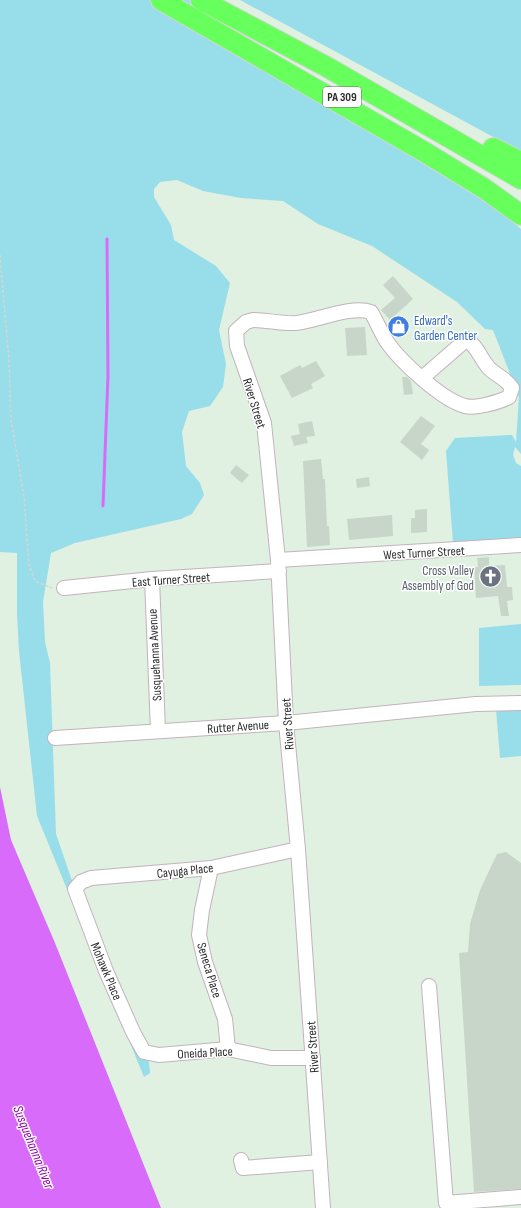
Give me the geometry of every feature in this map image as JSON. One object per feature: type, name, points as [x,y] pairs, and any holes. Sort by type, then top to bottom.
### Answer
[{"type":"highway","name":"PA 309","points":[[162,0],[521,197]]},
{"type":"highway","points":[[162,0],[423,151],[485,189],[521,215]]},
{"type":"highway","name":"PA 309","points":[[201,0],[327,66],[521,179]]},
{"type":"highway","points":[[327,66],[377,88],[521,162]]},
{"type":"street","name":"River Street","points":[[323,1208],[298,849],[286,723],[279,566],[264,423],[237,346],[236,331],[240,326],[253,320],[295,323],[352,311],[371,312],[388,343],[422,378]]},
{"type":"street","points":[[467,339],[476,347],[489,368],[506,380],[512,388],[509,398],[500,402],[465,406],[437,392],[422,378],[467,339]]},
{"type":"street","name":"West Turner Street","points":[[279,566],[521,545]]},
{"type":"street","name":"East Turner Street","points":[[64,588],[279,566]]},
{"type":"street","name":"Susquehanna Avenue","points":[[152,579],[158,731]]},
{"type":"street","name":"Rutter Avenue","points":[[55,738],[286,723],[492,702],[521,696]]},
{"type":"street","name":"Rutter Avenue","points":[[492,702],[521,703]]},
{"type":"street","name":"Cayuga Place","points":[[75,889],[81,882],[91,878],[211,868],[298,849]]},
{"type":"street","name":"Seneca Place","points":[[211,868],[202,910],[200,935],[205,962],[226,1019],[228,1049]]},
{"type":"street","name":"Mohawk Place","points":[[75,889],[106,971],[132,1032],[144,1052]]},
{"type":"street","points":[[429,986],[446,1203],[521,1197]]},
{"type":"street","name":"Oneida Place","points":[[144,1052],[159,1055],[228,1049],[270,1058],[313,1058]]},
{"type":"street","points":[[241,1160],[243,1168],[320,1162]]},
{"type":"path","points":[[0,256],[9,360],[11,419],[23,491],[29,565],[32,574],[40,584],[48,588],[64,588]]},
{"type":"shaded area","points":[[0,0],[218,0],[212,40],[390,137],[486,201],[521,229],[521,454],[515,447],[513,455],[516,463],[521,466],[521,539],[453,543],[446,451],[455,438],[512,435],[516,442],[519,397],[493,330],[485,329],[457,302],[372,246],[318,224],[283,201],[241,198],[203,191],[177,180],[160,182],[154,189],[154,197],[171,225],[174,240],[216,266],[230,283],[219,330],[226,364],[223,387],[210,406],[189,411],[182,432],[186,466],[200,483],[204,495],[192,514],[181,519],[75,543],[51,553],[43,602],[45,642],[50,663],[56,834],[80,904],[137,1047],[149,1062],[150,1073],[144,1077],[37,816],[19,651],[17,614],[17,553],[0,552]]},
{"type":"shaded area","points":[[240,0],[521,0],[521,152],[510,146]]},
{"type":"shaded area","points":[[521,624],[521,685],[479,686],[479,628]]},
{"type":"shaded area","points":[[521,706],[521,756],[500,758],[496,709]]},
{"type":"water","name":"Susquehanna River","points":[[0,787],[11,840],[55,943],[161,1208],[0,1208]]},
{"type":"building","points":[[393,276],[413,299],[390,320],[381,310],[395,298],[383,285]]},
{"type":"building","points":[[365,327],[367,355],[347,356],[345,328]]},
{"type":"building","points":[[316,361],[325,376],[311,384],[313,388],[292,398],[280,376],[300,365],[302,368]]},
{"type":"building","points":[[402,377],[407,377],[411,381],[413,394],[404,395]]},
{"type":"building","points":[[421,416],[435,426],[421,444],[429,450],[422,460],[400,442]]},
{"type":"building","points":[[312,421],[315,436],[306,437],[308,443],[294,446],[291,436],[300,434],[298,424]]},
{"type":"building","points":[[321,459],[323,479],[325,479],[327,526],[329,526],[330,545],[307,547],[303,461]]},
{"type":"building","points":[[236,465],[249,475],[242,483],[230,473]]},
{"type":"building","points":[[369,477],[370,486],[357,488],[356,479]]},
{"type":"building","points":[[427,509],[427,532],[411,533],[411,518],[415,518],[415,510]]},
{"type":"building","points":[[392,515],[393,536],[349,540],[347,519]]},
{"type":"building","name":"Cross Valley Assembly of God","points":[[489,557],[489,566],[505,565],[507,587],[512,587],[513,600],[507,601],[509,616],[501,616],[498,596],[476,598],[474,567],[478,567],[477,558]]},
{"type":"building","points":[[506,852],[521,863],[521,1189],[474,1192],[459,953],[468,952],[470,924],[480,890],[497,854]]},
{"type":"waterway","points":[[103,506],[108,376],[107,239]]},
{"type":"place","name":"Edward's Garden Center","points":[[398,327]]},
{"type":"place","name":"Cross Valley Assembly of God","points":[[490,577]]}]
